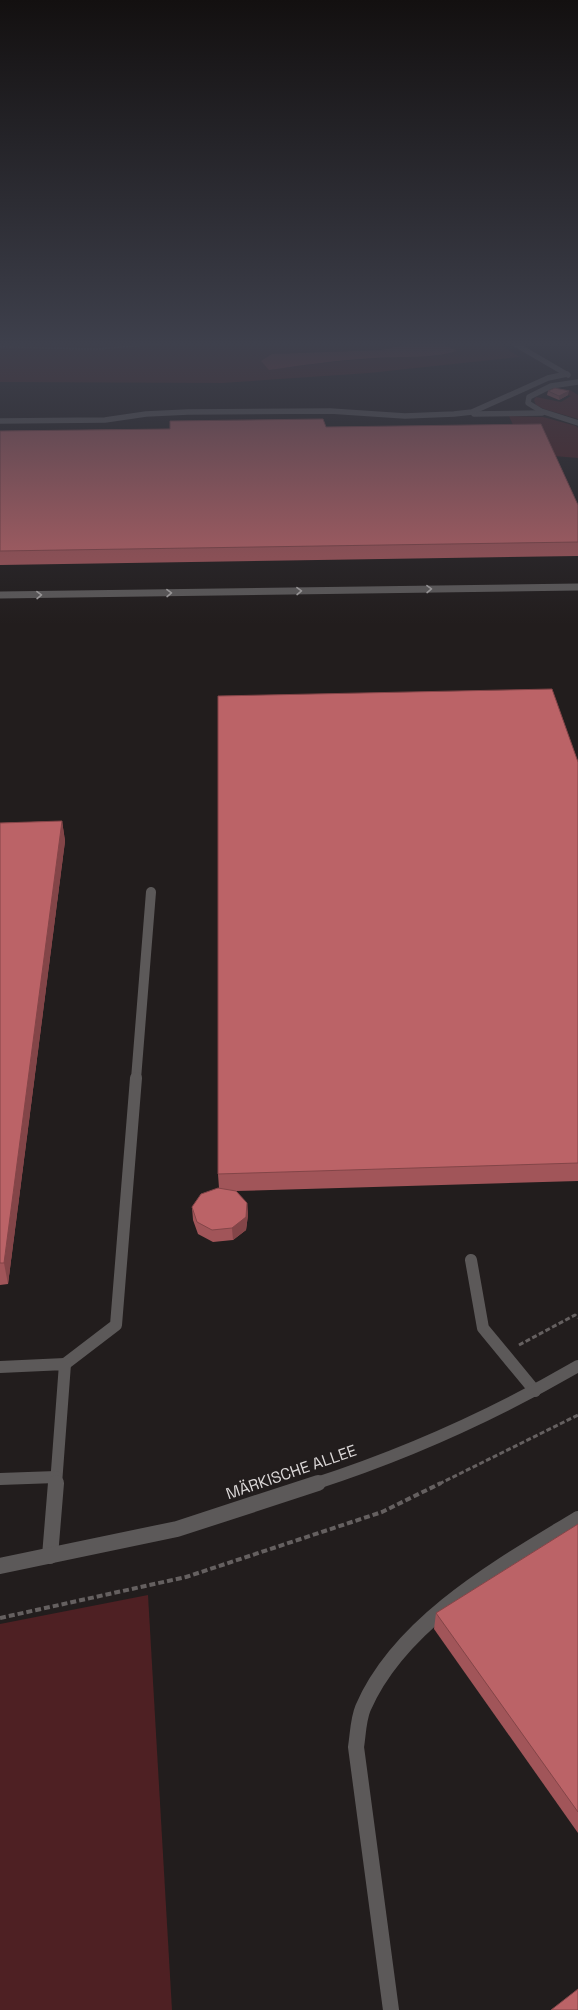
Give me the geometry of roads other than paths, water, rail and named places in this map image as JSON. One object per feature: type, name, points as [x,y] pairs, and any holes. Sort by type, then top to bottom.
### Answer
[{"type":"street","points":[[0,595],[578,586]]},
{"type":"street","points":[[0,1367],[65,1364],[116,1325],[151,892]]},
{"type":"street","points":[[471,1260],[483,1328],[535,1391]]},
{"type":"street","points":[[50,1556],[65,1364]]},
{"type":"street","name":"MÄRKISCHE ALLEE","points":[[0,1566],[177,1529],[342,1475],[387,1458],[535,1391],[578,1366]]},
{"type":"street","points":[[0,1479],[56,1477]]},
{"type":"street","points":[[391,2010],[356,1747],[362,1710],[376,1681],[409,1641],[439,1610],[511,1560],[578,1519]]}]
